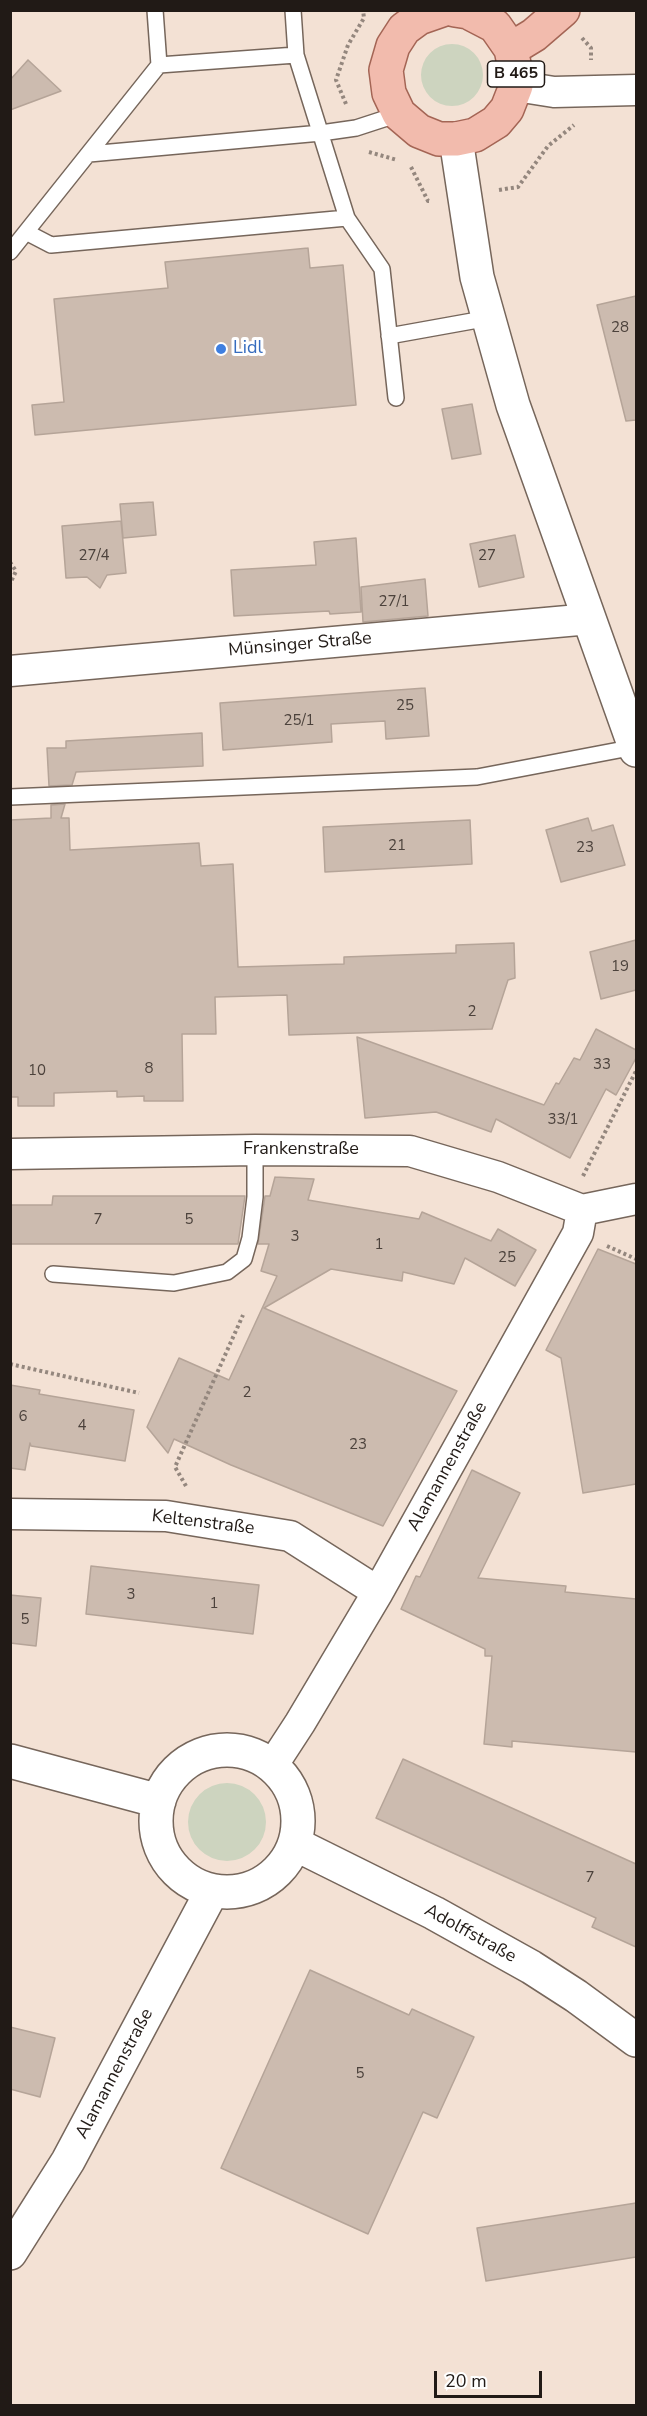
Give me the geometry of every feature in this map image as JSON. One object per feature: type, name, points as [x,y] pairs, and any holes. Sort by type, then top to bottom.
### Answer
[{"type":"main road","name":"B 465","points":[[455,10],[468,12],[495,26],[511,49],[516,74],[516,86],[507,109],[496,122],[475,135],[456,140]]},
{"type":"main road","points":[[426,13],[404,29],[393,46],[386,70],[389,93],[399,114],[419,131],[439,139],[456,140]]},
{"type":"main road","name":"B 465","points":[[511,49],[534,35],[561,13]]},
{"type":"street","points":[[516,86],[554,92],[636,90]]},
{"type":"street","points":[[456,140],[477,277],[513,405],[636,748]]},
{"type":"street","name":"Münsinger Straße","points":[[10,671],[590,619]]},
{"type":"street","name":"Frankenstraße","points":[[10,1154],[255,1150],[410,1151],[498,1178],[582,1210]]},
{"type":"street","points":[[582,1210],[636,1199]]},
{"type":"street","name":"Alamannenstraße","points":[[272,1766],[300,1724],[378,1592],[578,1233],[582,1210]]},
{"type":"street","name":"Keltenstraße","points":[[10,1514],[166,1516],[290,1536],[378,1592]]},
{"type":"street","points":[[227,1750],[250,1754],[272,1766],[285,1780],[295,1800],[298,1822],[295,1844],[285,1862],[271,1877],[253,1888],[232,1892],[212,1891],[190,1882],[172,1867],[161,1847],[156,1824],[159,1801],[168,1781],[184,1764],[205,1754],[227,1750]]},
{"type":"street","points":[[10,1761],[159,1801]]},
{"type":"street","name":"Adolffstraße","points":[[295,1844],[434,1913],[531,1967],[576,1996],[636,2040]]},
{"type":"street","name":"Alamannenstraße","points":[[10,2253],[68,2161],[212,1891]]},
{"type":"lane","points":[[10,252],[159,66],[155,10]]},
{"type":"lane","points":[[293,10],[296,55],[348,218],[382,269],[396,398]]},
{"type":"lane","points":[[159,66],[296,55]]},
{"type":"lane","points":[[89,154],[321,133],[356,128],[399,114]]},
{"type":"lane","points":[[26,232],[51,245],[348,218]]},
{"type":"lane","points":[[389,336],[489,318]]},
{"type":"lane","points":[[10,797],[477,777],[636,748]]},
{"type":"lane","points":[[53,1274],[174,1283],[227,1272],[244,1258],[250,1238],[255,1197],[255,1150]]},
{"type":"path","points":[[518,187],[548,146],[591,113],[591,48],[561,13]]},
{"type":"path","points":[[10,562],[16,571],[10,584]]},
{"type":"path","points":[[582,1210],[582,1178],[636,1071]]},
{"type":"path","points":[[208,1522],[175,1467],[243,1316]]},
{"type":"path","points":[[10,1364],[139,1392]]},
{"type":"green space","points":[[452,44],[469,49],[474,53],[478,58],[483,75],[478,92],[474,97],[469,101],[452,106],[435,101],[430,97],[426,92],[421,75],[426,58],[430,53],[435,49]]},
{"type":"green space","points":[[227,1783],[242,1786],[255,1794],[263,1807],[266,1822],[263,1837],[255,1850],[242,1858],[227,1861],[212,1858],[199,1850],[191,1837],[188,1822],[191,1807],[199,1794],[212,1786]]},
{"type":"building","points":[[28,60],[61,91],[10,110],[10,80]]},
{"type":"building","points":[[308,248],[310,268],[343,265],[356,405],[35,435],[32,405],[64,402],[54,299],[168,288],[165,262]]},
{"type":"building","points":[[636,296],[636,420],[626,421],[597,305]]},
{"type":"building","points":[[472,404],[481,454],[452,459],[442,409]]},
{"type":"building","points":[[153,502],[156,535],[123,538],[120,504]]},
{"type":"building","points":[[121,521],[126,573],[107,575],[100,588],[87,577],[66,578],[62,526]]},
{"type":"building","points":[[515,535],[524,577],[479,587],[470,544]]},
{"type":"building","points":[[356,538],[361,612],[330,614],[329,611],[234,616],[231,570],[316,565],[314,542]]},
{"type":"building","points":[[425,579],[428,616],[363,622],[361,587]]},
{"type":"building","points":[[425,688],[429,736],[386,739],[385,721],[331,724],[332,742],[223,750],[220,703]]},
{"type":"building","points":[[202,733],[203,766],[76,772],[72,785],[49,786],[47,748],[66,748],[66,741]]},
{"type":"building","points":[[65,804],[61,818],[69,818],[70,850],[199,843],[201,866],[233,864],[238,967],[344,964],[344,957],[456,953],[456,945],[514,943],[515,978],[508,980],[492,1029],[289,1035],[287,995],[215,997],[216,1034],[182,1034],[183,1101],[144,1101],[144,1096],[117,1097],[117,1091],[54,1093],[54,1106],[18,1106],[18,1097],[10,1097],[10,820],[51,818],[51,805]]},
{"type":"building","points":[[588,818],[592,831],[613,825],[625,865],[561,882],[546,830]]},
{"type":"building","points":[[470,820],[472,864],[325,872],[323,827]]},
{"type":"building","points":[[636,940],[636,990],[601,999],[590,952]]},
{"type":"building","points":[[596,1029],[636,1050],[636,1058],[616,1095],[606,1089],[570,1158],[496,1119],[491,1132],[436,1112],[365,1118],[357,1037],[544,1105],[574,1058],[580,1060]]},
{"type":"building","points":[[275,1177],[314,1179],[308,1200],[419,1219],[422,1212],[491,1241],[498,1229],[536,1250],[515,1286],[465,1258],[454,1284],[403,1272],[402,1281],[331,1269],[264,1308],[457,1391],[383,1526],[231,1465],[174,1439],[168,1453],[147,1427],[179,1358],[229,1380],[277,1276],[261,1271],[269,1244],[258,1244],[265,1196],[270,1196]]},
{"type":"building","points":[[53,1196],[245,1196],[238,1244],[10,1244],[10,1205],[52,1205]]},
{"type":"building","points":[[598,1249],[636,1264],[636,1484],[583,1493],[561,1358],[546,1350]]},
{"type":"building","points":[[10,1385],[40,1390],[39,1394],[134,1410],[125,1461],[31,1446],[30,1443],[25,1470],[10,1468]]},
{"type":"building","points":[[472,1470],[520,1493],[478,1578],[566,1586],[565,1592],[636,1599],[636,1752],[512,1741],[512,1747],[484,1744],[492,1656],[485,1656],[485,1649],[401,1609],[416,1576],[420,1577]]},
{"type":"building","points":[[91,1566],[259,1585],[253,1634],[86,1614]]},
{"type":"building","points":[[10,1595],[41,1598],[36,1646],[10,1643]]},
{"type":"building","points":[[403,1759],[636,1864],[636,1947],[592,1927],[596,1918],[376,1818]]},
{"type":"building","points":[[310,1970],[409,2015],[412,2009],[474,2037],[437,2118],[423,2112],[368,2234],[221,2168]]},
{"type":"building","points":[[10,2027],[55,2038],[40,2097],[10,2089]]},
{"type":"building","points":[[636,2203],[636,2257],[486,2281],[477,2228]]},
{"type":"place","name":"Lidl","points":[[221,349]]}]
